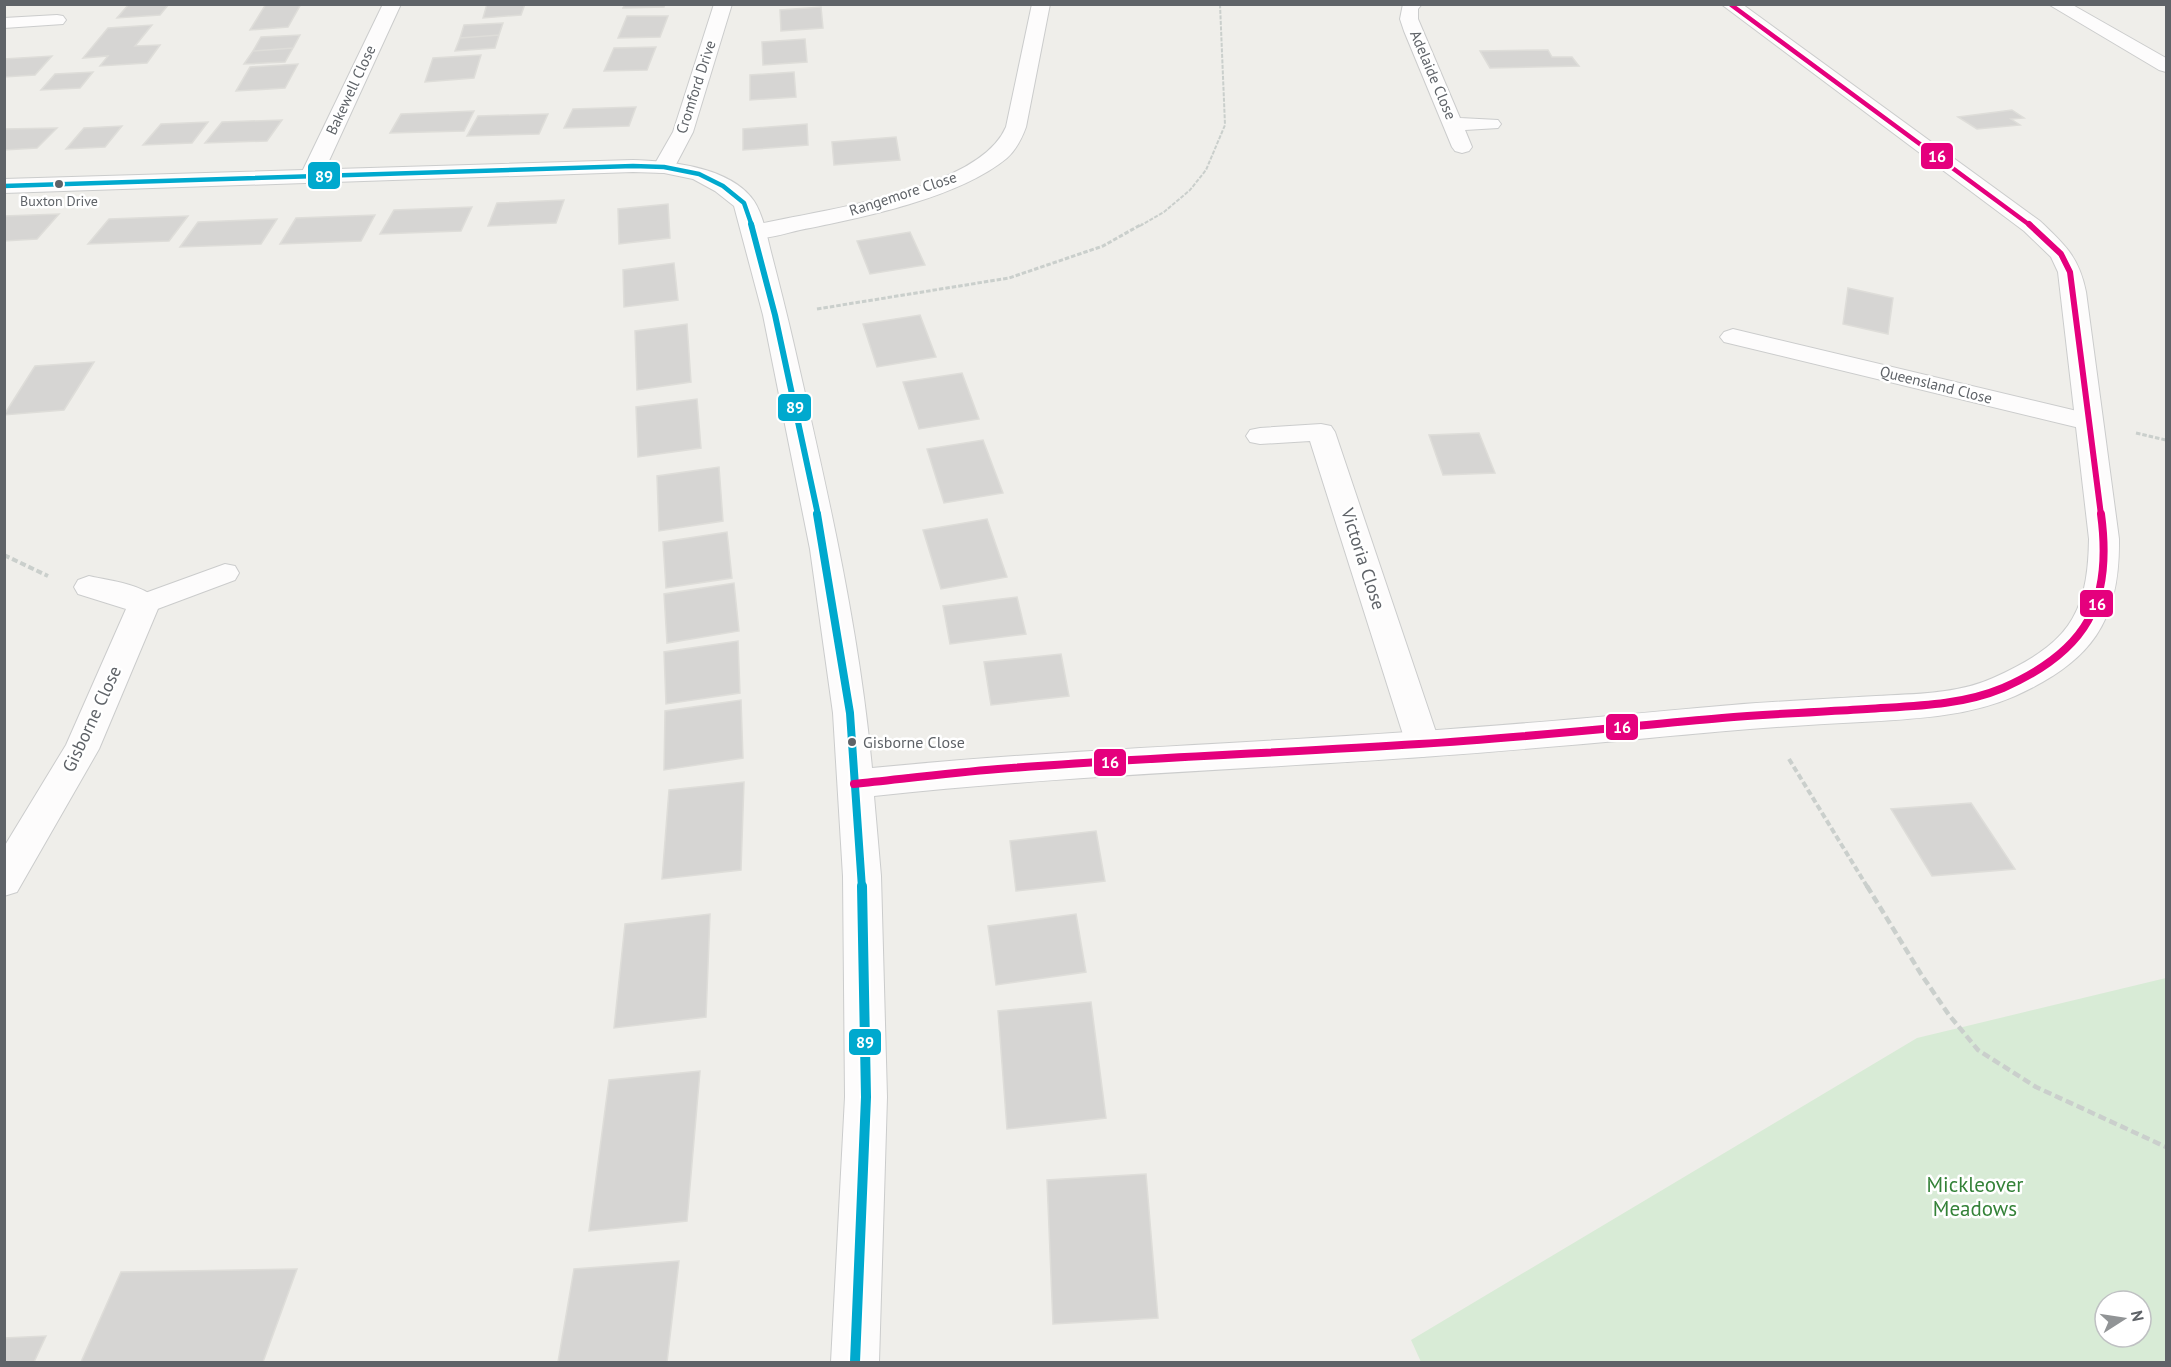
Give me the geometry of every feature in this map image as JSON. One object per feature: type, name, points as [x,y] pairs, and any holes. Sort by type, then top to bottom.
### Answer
[{"type":"street","name":"Bakewell Close","points":[[311,176],[392,4]]},
{"type":"street","name":"Cromford Drive","points":[[664,167],[683,132],[723,4]]},
{"type":"street","name":"Rangemore Close","points":[[754,232],[799,224],[908,195],[973,170],[999,154],[1007,145],[1016,127],[1041,4]]},
{"type":"street","name":"Adelaide Close","points":[[1413,4],[1409,8],[1411,25],[1462,147]]},
{"type":"street","points":[[854,784],[998,769],[1423,744],[1762,715],[1920,706],[1966,699],[2002,688],[2041,667],[2064,650],[2085,629],[2098,601],[2104,570],[2104,539],[2074,292],[2070,272],[2061,254],[2032,226],[1986,190],[1730,4]]},
{"type":"street","points":[[2057,4],[2166,66]]},
{"type":"street","points":[[4,23],[57,21]]},
{"type":"street","points":[[1453,124],[1491,124]]},
{"type":"street","points":[[4,186],[609,166],[664,167],[699,174],[736,194],[744,203],[754,232],[775,315],[825,549],[842,649],[850,714],[862,876],[866,1086],[855,1362]]},
{"type":"street","name":"Queensland Close","points":[[1733,337],[1786,337],[2088,422]]},
{"type":"street","name":"Victoria Close","points":[[1260,436],[1321,432],[1423,744]]},
{"type":"street","points":[[89,587],[123,595],[144,604]]},
{"type":"street","name":"Gisborne Close","points":[[4,881],[82,749],[144,604]]},
{"type":"lane","points":[[144,604],[225,573]]},
{"type":"path","points":[[775,315],[1009,278],[1103,246],[1139,228],[1164,212],[1190,190],[1206,170],[1226,125],[1220,4]]},
{"type":"path","points":[[1762,715],[1921,974],[1949,1015],[1978,1050],[2036,1087],[2166,1147]]},
{"type":"green space","name":"Mickleover Meadows","points":[[2166,978],[2166,1362],[1421,1362],[1411,1340],[1917,1038]]},
{"type":"building","points":[[129,4],[169,4],[160,15],[117,18]]},
{"type":"building","points":[[266,4],[301,4],[288,27],[250,30]]},
{"type":"building","points":[[487,4],[525,4],[521,15],[483,18]]},
{"type":"building","points":[[625,4],[665,4],[664,7],[623,8]]},
{"type":"building","points":[[821,7],[823,28],[781,31],[780,10]]},
{"type":"building","points":[[627,16],[668,16],[660,37],[618,38]]},
{"type":"building","points":[[503,23],[499,35],[460,38],[464,25]]},
{"type":"building","points":[[152,25],[135,46],[160,45],[147,63],[100,66],[108,56],[83,58],[108,28]]},
{"type":"building","points":[[300,35],[293,48],[253,51],[261,37]]},
{"type":"building","points":[[499,35],[495,48],[455,51],[460,38]]},
{"type":"building","points":[[805,39],[807,62],[763,65],[762,42]]},
{"type":"building","points":[[656,47],[647,70],[604,71],[614,48]]},
{"type":"building","points":[[293,48],[285,62],[244,64],[253,51]]},
{"type":"building","points":[[1548,50],[1552,57],[1572,57],[1579,66],[1490,68],[1480,51]]},
{"type":"building","points":[[481,55],[474,78],[425,82],[433,58]]},
{"type":"building","points":[[52,56],[35,75],[4,77],[4,59]]},
{"type":"building","points":[[298,64],[285,88],[236,91],[250,67]]},
{"type":"building","points":[[93,72],[80,88],[41,90],[55,74]]},
{"type":"building","points":[[794,72],[796,97],[750,100],[750,75]]},
{"type":"building","points":[[636,107],[629,126],[564,128],[573,109]]},
{"type":"building","points":[[2012,110],[2024,118],[2011,119],[2020,125],[1977,129],[1958,117]]},
{"type":"building","points":[[474,111],[464,131],[390,133],[401,114]]},
{"type":"building","points":[[548,114],[539,134],[467,136],[478,116]]},
{"type":"building","points":[[282,120],[267,141],[205,143],[222,122]]},
{"type":"building","points":[[208,122],[192,143],[143,145],[161,124]]},
{"type":"building","points":[[807,124],[808,145],[743,150],[743,129]]},
{"type":"building","points":[[122,126],[105,147],[66,149],[84,128]]},
{"type":"building","points":[[57,128],[37,148],[4,150],[4,129]]},
{"type":"building","points":[[896,137],[900,160],[834,165],[832,142]]},
{"type":"building","points":[[564,200],[556,223],[488,226],[497,203]]},
{"type":"building","points":[[668,204],[670,238],[619,244],[618,209]]},
{"type":"building","points":[[472,207],[461,231],[380,234],[394,210]]},
{"type":"building","points":[[59,214],[37,239],[4,241],[4,216]]},
{"type":"building","points":[[375,215],[361,241],[280,244],[296,218]]},
{"type":"building","points":[[188,216],[169,241],[88,244],[109,219]]},
{"type":"building","points":[[277,219],[261,244],[180,247],[198,222]]},
{"type":"building","points":[[910,232],[925,265],[870,274],[857,241]]},
{"type":"building","points":[[674,263],[678,300],[624,307],[623,270]]},
{"type":"building","points":[[1848,288],[1893,298],[1888,334],[1843,324]]},
{"type":"building","points":[[920,315],[936,357],[877,367],[863,324]]},
{"type":"building","points":[[687,324],[691,382],[637,390],[635,331]]},
{"type":"building","points":[[94,362],[64,410],[4,415],[35,366]]},
{"type":"building","points":[[962,373],[979,419],[919,429],[903,382]]},
{"type":"building","points":[[697,399],[701,448],[638,457],[636,407]]},
{"type":"building","points":[[1479,433],[1495,473],[1443,475],[1429,435]]},
{"type":"building","points":[[983,440],[1003,493],[944,503],[927,449]]},
{"type":"building","points":[[719,467],[723,521],[659,531],[657,476]]},
{"type":"building","points":[[987,519],[1007,577],[941,589],[923,530]]},
{"type":"building","points":[[727,532],[732,578],[666,588],[663,542]]},
{"type":"building","points":[[734,583],[739,631],[667,643],[664,594]]},
{"type":"building","points":[[1017,597],[1026,634],[950,644],[943,606]]},
{"type":"building","points":[[738,641],[740,693],[666,704],[664,652]]},
{"type":"building","points":[[1061,654],[1069,696],[991,705],[984,662]]},
{"type":"building","points":[[741,700],[743,758],[664,770],[665,711]]},
{"type":"building","points":[[744,782],[741,870],[662,879],[669,790]]},
{"type":"building","points":[[1971,803],[2015,869],[1932,876],[1891,809]]},
{"type":"building","points":[[1096,831],[1105,881],[1016,891],[1010,841]]},
{"type":"building","points":[[710,914],[706,1017],[614,1028],[625,924]]},
{"type":"building","points":[[1076,914],[1086,972],[996,985],[988,926]]},
{"type":"building","points":[[1091,1002],[1106,1118],[1007,1129],[998,1011]]},
{"type":"building","points":[[700,1071],[687,1221],[589,1231],[609,1080]]},
{"type":"building","points":[[1146,1174],[1158,1318],[1053,1324],[1047,1180]]},
{"type":"building","points":[[679,1261],[667,1362],[558,1362],[574,1269]]},
{"type":"building","points":[[297,1269],[263,1362],[81,1362],[121,1272]]},
{"type":"building","points":[[46,1336],[34,1362],[4,1362],[4,1338]]},
{"type":"transit line","name":"16","points":[[854,784],[998,769],[1423,744],[1762,715],[1920,706],[1967,699],[2002,688],[2041,667],[2064,650],[2085,629],[2098,601],[2104,570],[2104,539],[2074,292],[2070,272],[2061,254],[2032,226],[1730,4]]},
{"type":"transit line","name":"89","points":[[4,186],[633,166],[664,167],[699,174],[723,186],[744,203],[754,232],[775,315],[825,549],[850,713],[862,876],[866,1097],[855,1362]]},
{"type":"place","name":"Buxton Drive","points":[[59,184]]},
{"type":"place","name":"Gisborne Close","points":[[852,742]]}]
